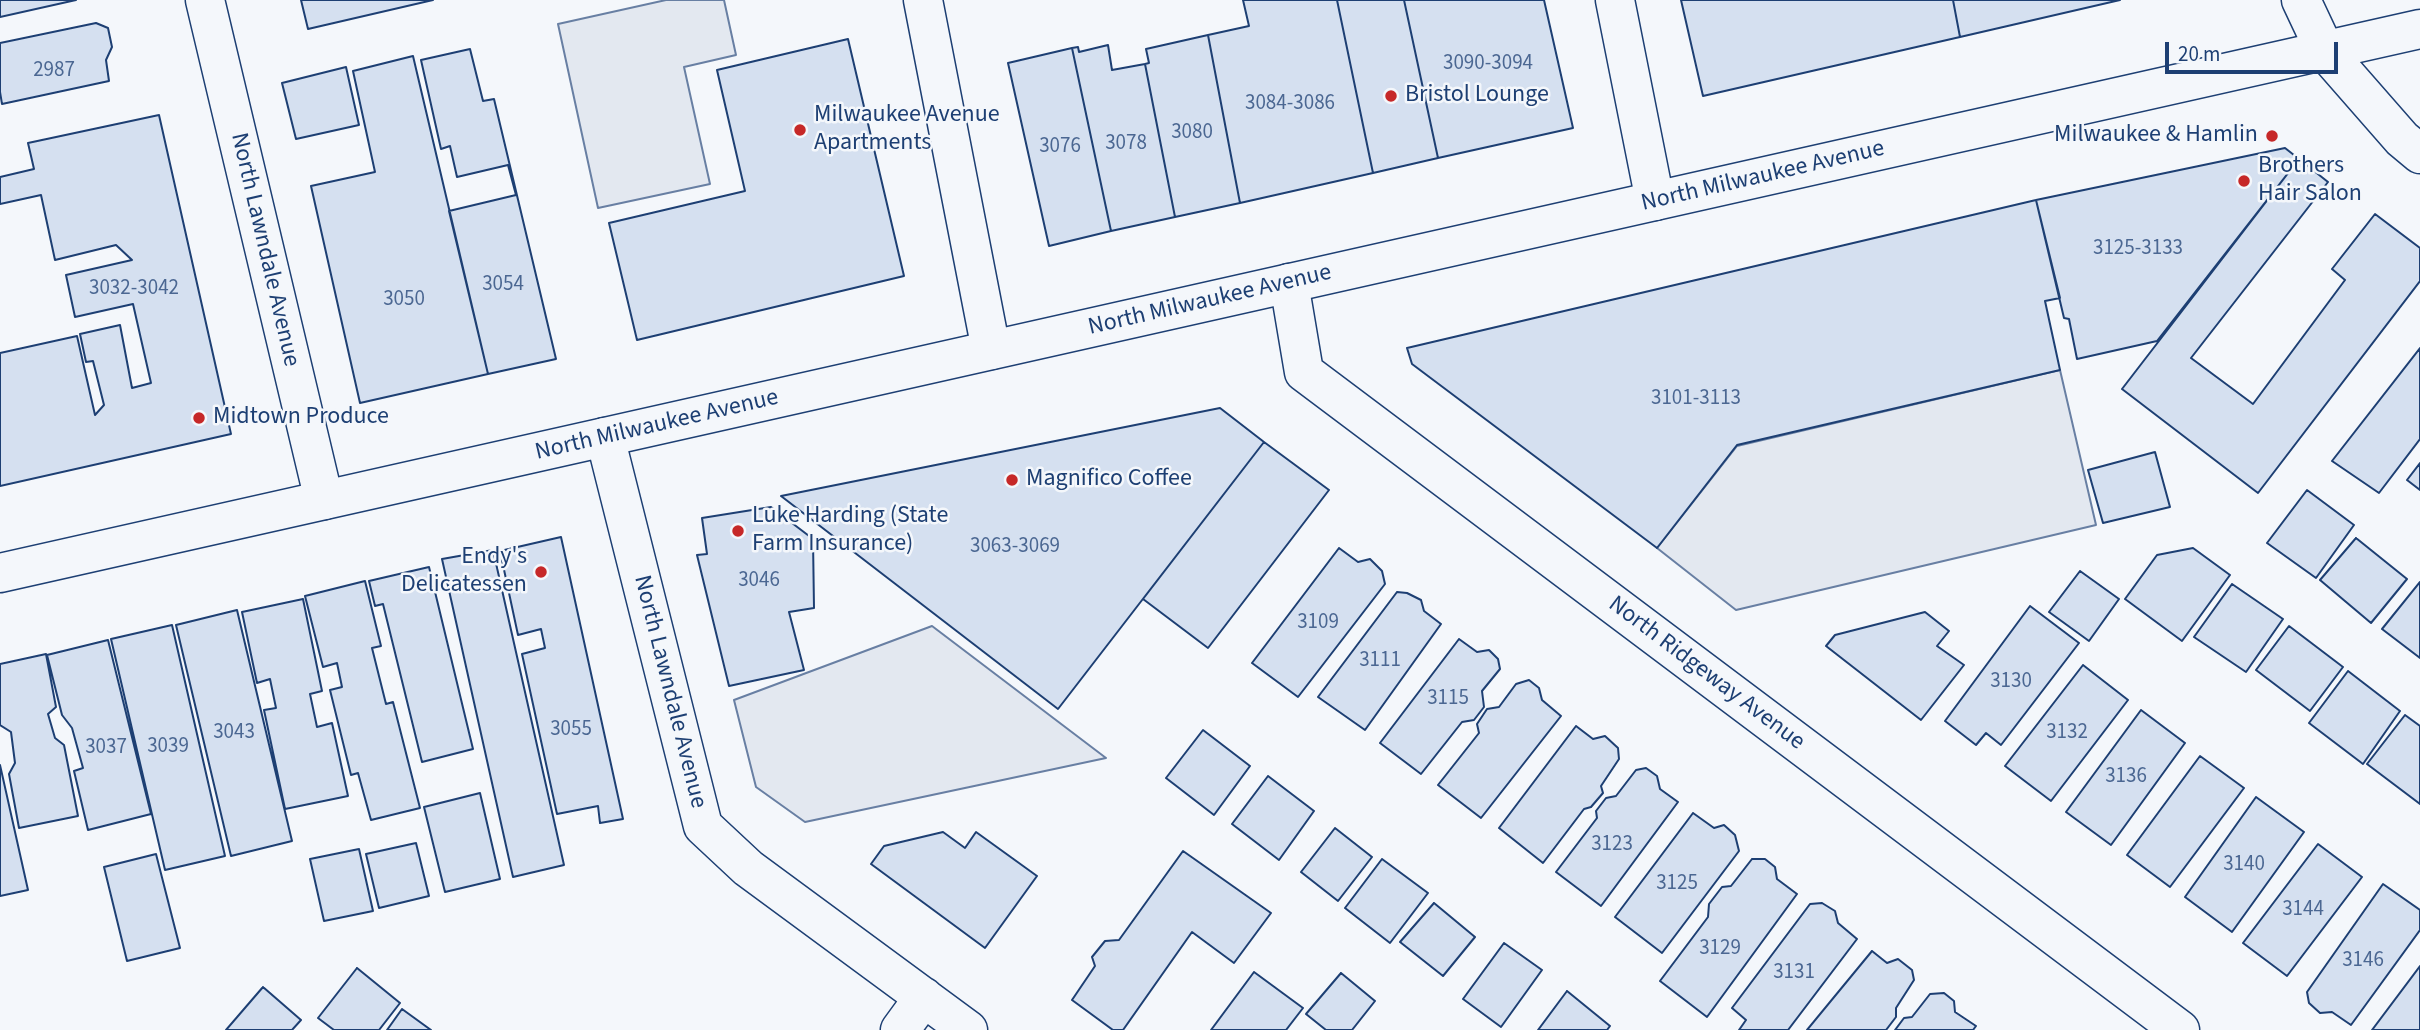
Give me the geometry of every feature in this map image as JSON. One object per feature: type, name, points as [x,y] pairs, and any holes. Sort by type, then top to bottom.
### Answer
[{"type":"street","name":"North Lawndale Avenue","points":[[205,0],[324,500]]},
{"type":"street","points":[[923,0],[991,350]]},
{"type":"street","points":[[1615,0],[1655,201]]},
{"type":"street","points":[[2301,0],[2325,51],[2402,139],[2420,154]]},
{"type":"street","name":"North Milwaukee Avenue","points":[[0,573],[2420,29]]},
{"type":"street","name":"North Ridgeway Avenue","points":[[1289,283],[1304,372],[2180,1030]]},
{"type":"street","name":"North Lawndale Avenue","points":[[605,438],[703,826],[748,868],[968,1030]]},
{"type":"street","points":[[900,1030],[924,997]]},
{"type":"shaded area","points":[[666,0],[724,0],[736,55],[684,67],[710,184],[598,208],[558,24]]},
{"type":"shaded area","points":[[2060,370],[2096,525],[1736,610],[1657,548],[1737,446]]},
{"type":"shaded area","points":[[932,626],[1106,758],[805,822],[756,787],[734,700]]},
{"type":"building","points":[[0,0],[76,0],[0,17]]},
{"type":"building","points":[[301,0],[433,0],[308,29]]},
{"type":"building","points":[[1243,0],[1337,0],[1373,173],[1240,203],[1208,35],[1249,26]]},
{"type":"building","points":[[1337,0],[1404,0],[1438,158],[1373,173]]},
{"type":"building","points":[[1404,0],[1544,0],[1573,128],[1438,158]]},
{"type":"building","points":[[1681,0],[1953,0],[1960,37],[1703,96]]},
{"type":"building","points":[[1953,0],[2120,0],[1960,37]]},
{"type":"building","points":[[96,23],[108,28],[112,47],[106,60],[109,81],[2,104],[0,43]]},
{"type":"building","points":[[1208,35],[1240,203],[1175,217],[1145,64],[1149,63],[1146,49]]},
{"type":"building","name":"Milwaukee Avenue Apartments","points":[[848,39],[904,276],[637,340],[609,223],[745,191],[717,70]]},
{"type":"building","points":[[1108,45],[1112,70],[1145,64],[1175,217],[1111,231],[1072,48],[1078,47],[1079,52]]},
{"type":"building","points":[[1072,48],[1111,231],[1049,246],[1008,63]]},
{"type":"building","points":[[470,49],[483,101],[494,99],[556,359],[488,374],[449,211],[516,195],[508,165],[457,177],[450,146],[441,149],[421,60]]},
{"type":"building","points":[[413,56],[488,374],[360,403],[311,186],[375,172],[353,71]]},
{"type":"building","points":[[346,67],[359,125],[296,139],[282,83]]},
{"type":"building","points":[[159,115],[231,434],[0,486],[0,353],[77,336],[95,415],[104,405],[93,361],[86,362],[80,334],[120,325],[132,388],[151,383],[133,304],[75,317],[66,275],[132,260],[116,245],[55,260],[41,195],[0,204],[0,177],[34,169],[28,143]]},
{"type":"building","points":[[2285,148],[2299,159],[2157,341],[2077,359],[2069,319],[2064,318],[2036,200]]},
{"type":"building","points":[[2299,159],[2328,182],[2191,358],[2253,404],[2345,280],[2332,269],[2375,214],[2420,248],[2420,281],[2258,493],[2122,389]]},
{"type":"building","points":[[2036,200],[2060,298],[2045,301],[2060,370],[1737,445],[1657,548],[1412,364],[1407,348]]},
{"type":"building","points":[[2420,348],[2420,439],[2379,493],[2332,461]]},
{"type":"building","points":[[1220,408],[1264,442],[1058,709],[781,496]]},
{"type":"building","points":[[1264,442],[1329,490],[1208,648],[1143,599]]},
{"type":"building","points":[[2155,452],[2170,507],[2103,523],[2088,470]]},
{"type":"building","points":[[2420,463],[2420,490],[2407,480]]},
{"type":"building","points":[[2307,490],[2354,525],[2316,578],[2267,543]]},
{"type":"building","points":[[771,507],[813,539],[814,608],[789,612],[804,670],[729,686],[697,555],[707,554],[702,518]]},
{"type":"building","points":[[561,537],[623,819],[600,823],[598,806],[557,814],[522,654],[545,648],[541,629],[518,635],[500,551]]},
{"type":"building","points":[[2356,538],[2407,579],[2371,623],[2320,580]]},
{"type":"building","points":[[1339,548],[1358,562],[1370,559],[1382,571],[1385,584],[1298,697],[1252,663]]},
{"type":"building","points":[[2193,548],[2230,575],[2182,641],[2125,599],[2157,555]]},
{"type":"building","points":[[493,550],[564,865],[513,877],[442,559]]},
{"type":"building","points":[[429,567],[473,749],[422,762],[383,604],[375,606],[369,581]]},
{"type":"building","points":[[2080,571],[2119,599],[2089,641],[2049,612]]},
{"type":"building","points":[[365,581],[381,646],[372,648],[386,704],[393,702],[420,808],[371,820],[358,773],[351,775],[330,690],[342,687],[337,663],[323,667],[305,596]]},
{"type":"building","points":[[2420,582],[2420,658],[2382,629]]},
{"type":"building","points":[[2232,584],[2283,619],[2246,672],[2194,637]]},
{"type":"building","points":[[1397,592],[1407,593],[1421,600],[1424,611],[1441,624],[1365,730],[1318,697]]},
{"type":"building","points":[[303,599],[322,691],[310,694],[317,727],[332,723],[348,796],[285,809],[264,710],[276,708],[270,679],[257,683],[242,612]]},
{"type":"building","points":[[2030,606],[2079,643],[2001,745],[1986,733],[1976,745],[1945,721]]},
{"type":"building","points":[[237,610],[292,841],[231,856],[176,625]]},
{"type":"building","points":[[1925,612],[1949,631],[1937,646],[1964,665],[1921,720],[1826,646],[1835,635]]},
{"type":"building","points":[[172,625],[225,856],[165,870],[111,639]]},
{"type":"building","points":[[2289,626],[2343,667],[2310,711],[2256,670]]},
{"type":"building","points":[[1459,639],[1477,652],[1489,650],[1498,659],[1500,669],[1482,691],[1484,707],[1474,720],[1462,722],[1421,774],[1380,743]]},
{"type":"building","points":[[108,640],[151,814],[88,830],[74,771],[83,768],[72,728],[62,715],[47,655]]},
{"type":"building","points":[[46,654],[56,707],[48,714],[55,738],[64,745],[78,816],[19,828],[9,774],[15,763],[11,732],[0,725],[0,664]]},
{"type":"building","points":[[2083,665],[2128,700],[2051,801],[2005,766]]},
{"type":"building","points":[[2348,671],[2400,711],[2363,764],[2309,723]]},
{"type":"building","points":[[1529,680],[1539,688],[1542,700],[1561,716],[1481,818],[1438,785],[1479,733],[1477,724],[1487,709],[1499,707],[1516,684]]},
{"type":"building","points":[[2141,710],[2185,743],[2111,845],[2066,812]]},
{"type":"building","points":[[2405,715],[2420,726],[2420,804],[2367,764]]},
{"type":"building","points":[[1576,726],[1593,739],[1605,736],[1618,748],[1619,759],[1601,786],[1603,793],[1591,807],[1584,809],[1543,863],[1499,828]]},
{"type":"building","points":[[1203,730],[1250,766],[1214,815],[1166,778]]},
{"type":"building","points":[[2200,756],[2244,788],[2170,887],[2127,855]]},
{"type":"building","points":[[0,765],[28,890],[0,896]]},
{"type":"building","points":[[1646,768],[1657,776],[1660,789],[1678,802],[1601,906],[1556,872],[1597,818],[1596,811],[1606,798],[1616,796],[1636,770]]},
{"type":"building","points":[[1268,776],[1314,811],[1279,860],[1232,824]]},
{"type":"building","points":[[480,793],[500,879],[445,892],[424,807]]},
{"type":"building","points":[[2256,797],[2304,832],[2232,932],[2185,897]]},
{"type":"building","points":[[1693,813],[1714,828],[1724,825],[1735,835],[1739,851],[1662,953],[1615,917]]},
{"type":"building","points":[[1335,828],[1372,857],[1338,901],[1301,872]]},
{"type":"building","points":[[943,832],[965,848],[976,832],[1037,876],[985,948],[871,864],[884,846]]},
{"type":"building","points":[[416,843],[429,896],[379,908],[366,854]]},
{"type":"building","points":[[2318,844],[2362,877],[2287,976],[2243,943]]},
{"type":"building","points":[[359,849],[373,911],[324,921],[310,859]]},
{"type":"building","points":[[1183,851],[1271,913],[1234,963],[1192,932],[1123,1030],[1113,1030],[1072,1000],[1095,966],[1092,957],[1105,941],[1119,940]]},
{"type":"building","points":[[156,854],[180,948],[127,961],[104,867]]},
{"type":"building","points":[[1382,859],[1428,893],[1390,943],[1345,908]]},
{"type":"building","points":[[1752,859],[1765,859],[1775,867],[1777,879],[1797,894],[1707,1017],[1660,981],[1708,917],[1709,904],[1722,887],[1731,886]]},
{"type":"building","points":[[2383,884],[2420,910],[2420,930],[2351,1025],[2332,1012],[2320,1013],[2309,1003],[2307,992]]},
{"type":"building","points":[[1434,903],[1475,937],[1443,976],[1400,942]]},
{"type":"building","points":[[1822,903],[1835,911],[1838,923],[1857,939],[1788,1030],[1739,1030],[1746,1020],[1732,1008],[1810,904]]},
{"type":"building","points":[[1504,943],[1542,970],[1501,1027],[1463,999]]},
{"type":"building","points":[[1872,951],[1887,963],[1898,959],[1912,970],[1914,980],[1896,1008],[1896,1017],[1886,1030],[1807,1030]]},
{"type":"building","points":[[2420,966],[2420,1030],[2372,1030]]},
{"type":"building","points":[[357,968],[400,1003],[379,1030],[334,1030],[318,1018]]},
{"type":"building","points":[[1254,972],[1303,1008],[1286,1030],[1211,1030]]},
{"type":"building","points":[[1341,973],[1375,1001],[1352,1030],[1326,1030],[1306,1014]]},
{"type":"building","points":[[263,987],[301,1020],[292,1030],[226,1030]]},
{"type":"building","points":[[1567,991],[1610,1026],[1607,1030],[1538,1030]]},
{"type":"building","points":[[1944,993],[1954,1001],[1955,1012],[1976,1026],[1973,1030],[1895,1030],[1904,1018],[1912,1017],[1930,994]]},
{"type":"building","points":[[402,1009],[431,1030],[387,1030]]},
{"type":"place","name":"Bristol Lounge","points":[[1391,96]]},
{"type":"place","name":"Milwaukee Avenue Apartments","points":[[800,130]]},
{"type":"place","name":"Milwaukee & Hamlin","points":[[2272,136]]},
{"type":"place","name":"Brothers Hair Salon","points":[[2244,181]]},
{"type":"place","name":"Midtown Produce","points":[[199,418]]},
{"type":"place","name":"Magnifico Coffee","points":[[1012,480]]},
{"type":"place","name":"Luke Harding (State Farm Insurance)","points":[[738,531]]},
{"type":"place","name":"Endy's Delicatessen","points":[[541,572]]}]
